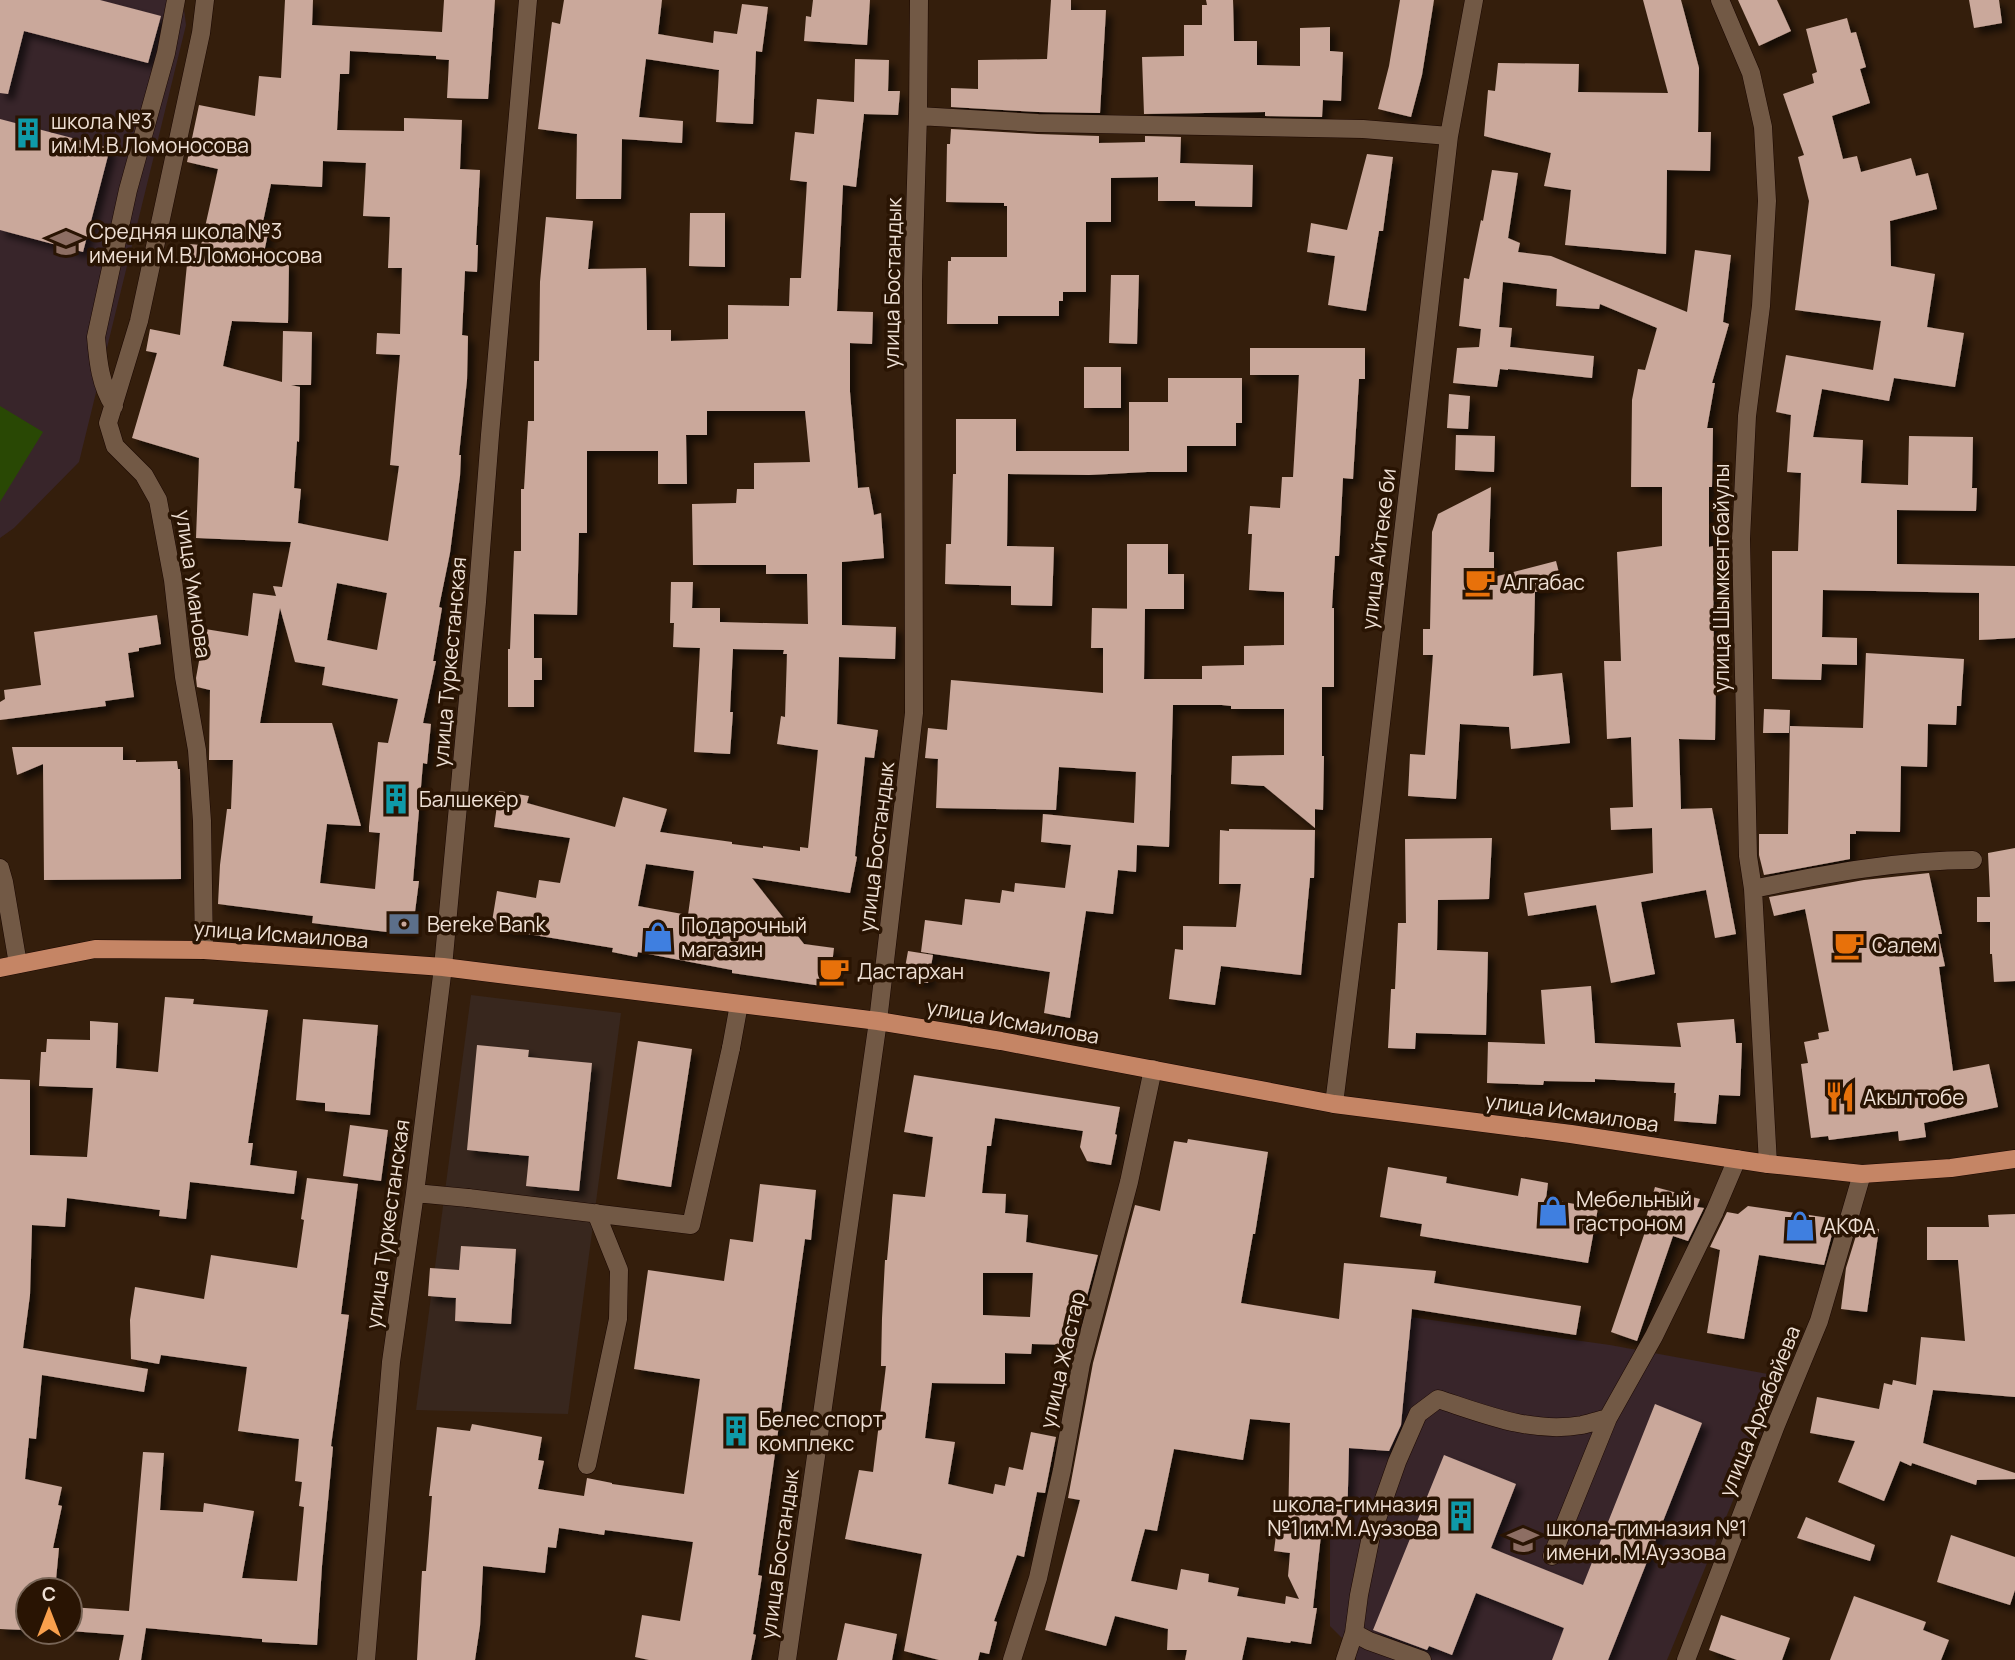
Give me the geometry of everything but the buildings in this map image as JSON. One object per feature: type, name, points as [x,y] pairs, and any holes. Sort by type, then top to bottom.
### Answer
[{"type":"main road","name":"улица Исмаилова","points":[[9,966],[95,949],[204,950],[443,967],[878,1021],[1001,1041],[1334,1104],[1571,1134],[1768,1164],[1862,1174],[1951,1168],[2015,1159]]},
{"type":"street","points":[[114,406],[106,394],[96,337],[128,190],[170,39],[176,0]]},
{"type":"street","name":"улица Уманова","points":[[204,950],[202,821],[197,750],[184,677],[173,580],[158,500],[144,475],[115,446],[108,423],[139,321],[201,33],[205,0]]},
{"type":"street","name":"улица Туркестанская","points":[[366,1660],[391,1362],[443,967],[475,628],[528,0]]},
{"type":"street","name":"улица Бостандык","points":[[787,1660],[878,1021],[914,712],[913,282],[919,0]]},
{"type":"street","name":"улица Айтеке би","points":[[1334,1104],[1449,136],[1474,0]]},
{"type":"street","name":"улица Шымкентбайулы","points":[[1720,0],[1751,73],[1763,127],[1767,201],[1761,306],[1747,416],[1741,538],[1744,769],[1768,1164]]},
{"type":"street","points":[[918,116],[1038,123],[1363,129],[1449,136]]},
{"type":"street","points":[[1752,889],[1889,866],[1940,860],[1973,860]]},
{"type":"street","points":[[0,868],[4,882],[9,966]]},
{"type":"street","points":[[415,1193],[691,1225],[739,1003]]},
{"type":"street","name":"улица Жастар","points":[[1012,1660],[1038,1578],[1062,1470],[1081,1364],[1129,1182],[1153,1069]]},
{"type":"street","points":[[1552,1556],[1608,1418],[1654,1336],[1714,1213],[1737,1159]]},
{"type":"street","name":"улица Архабайева","points":[[1686,1660],[1819,1321],[1862,1174]]},
{"type":"street","points":[[587,1465],[618,1319],[619,1270],[596,1213]]},
{"type":"street","points":[[1345,1660],[1354,1633],[1371,1536],[1397,1462],[1419,1414],[1438,1399],[1513,1423],[1556,1427],[1582,1425],[1608,1418]]},
{"type":"street","points":[[1354,1633],[1422,1660]]},
{"type":"shaded area","name":"Средняя школа №3 имени М.В.Ломоносова","points":[[0,0],[179,0],[183,1],[186,25],[79,462],[14,528],[0,538]]},
{"type":"shaded area","points":[[471,995],[621,1013],[568,1414],[416,1410]]},
{"type":"shaded area","name":"школа-гимназия №1 имени . М.Ауэзова","points":[[1346,1308],[1610,1345],[1784,1377],[1667,1660],[1356,1660],[1356,1652],[1330,1626],[1330,1455]]},
{"type":"green space","points":[[0,406],[43,432],[0,502]]},
{"type":"place","name":"школа №3 им.М.В.Ломоносова","points":[[28,133]]},
{"type":"place","name":"Средняя школа №3 имени М.В.Ломоносова","points":[[66,243]]},
{"type":"place","name":"Алгабас","points":[[1480,582]]},
{"type":"place","name":"Балшекер","points":[[396,799]]},
{"type":"place","name":"Bereke Bank","points":[[404,924]]},
{"type":"place","name":"Подарочный магазин","points":[[658,937]]},
{"type":"place","name":"Салем","points":[[1849,945]]},
{"type":"place","name":"Дастархан","points":[[834,971]]},
{"type":"place","name":"Акыл тобе","points":[[1840,1097]]},
{"type":"place","name":"Мебельный гастроном","points":[[1553,1211]]},
{"type":"place","name":"АКФА","points":[[1800,1226]]},
{"type":"place","name":"Белес спорт комплекс","points":[[736,1431]]},
{"type":"place","name":"школа-гимназия №1 им.М.Ауэзова","points":[[1461,1516]]},
{"type":"place","name":"школа-гимназия №1 имени . М.Ауэзова","points":[[1523,1540]]}]
